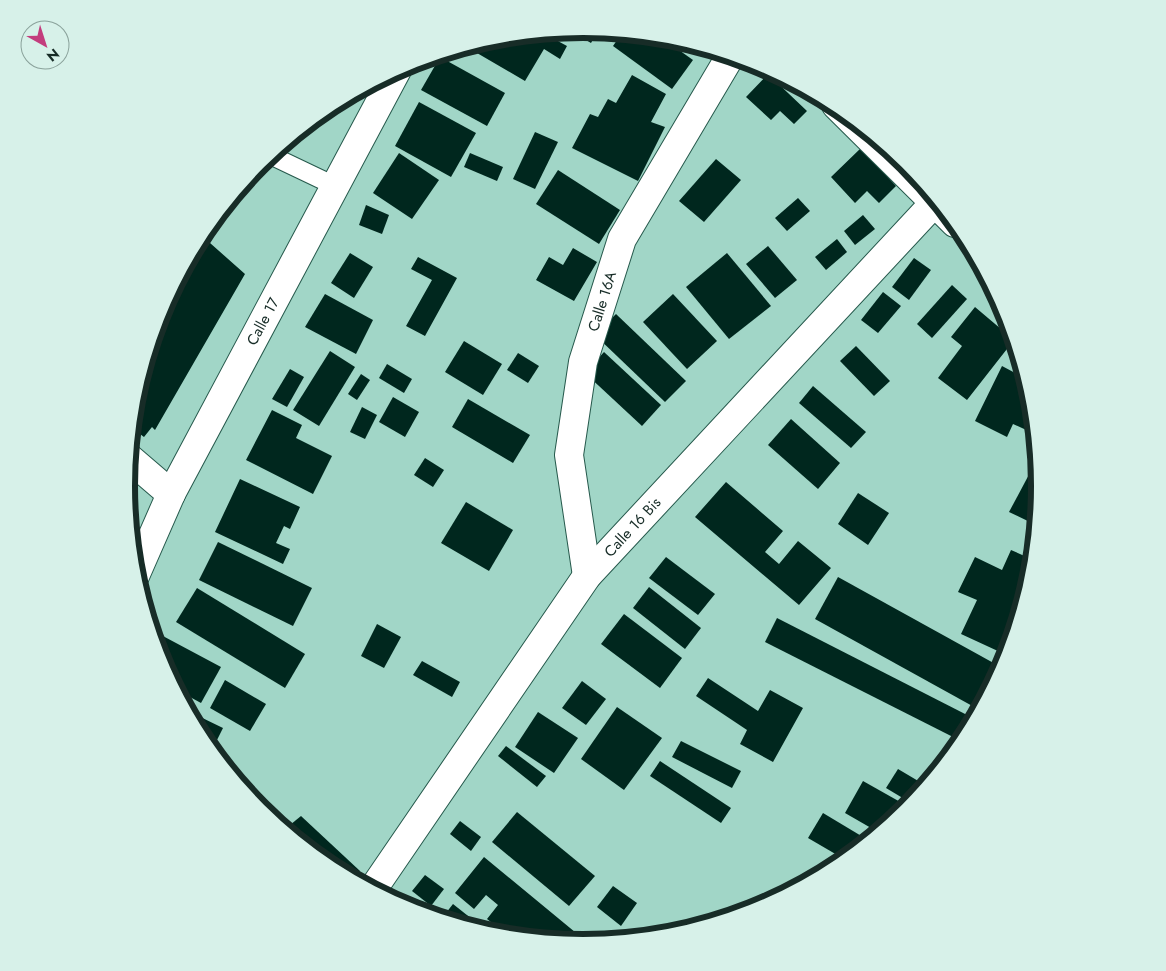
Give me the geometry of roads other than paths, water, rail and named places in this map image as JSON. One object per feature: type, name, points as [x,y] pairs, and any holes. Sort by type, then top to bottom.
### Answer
[{"type":"street","name":"Calle 16A","points":[[587,576],[569,455],[583,362],[622,239],[728,61]]},
{"type":"street","name":"Calle 17","points":[[142,560],[171,494],[391,81]]},
{"type":"street","name":"Calle 16 Bis","points":[[377,883],[587,576],[932,206]]},
{"type":"street","points":[[136,464],[171,494]]},
{"type":"lane","points":[[277,159],[335,186]]}]
